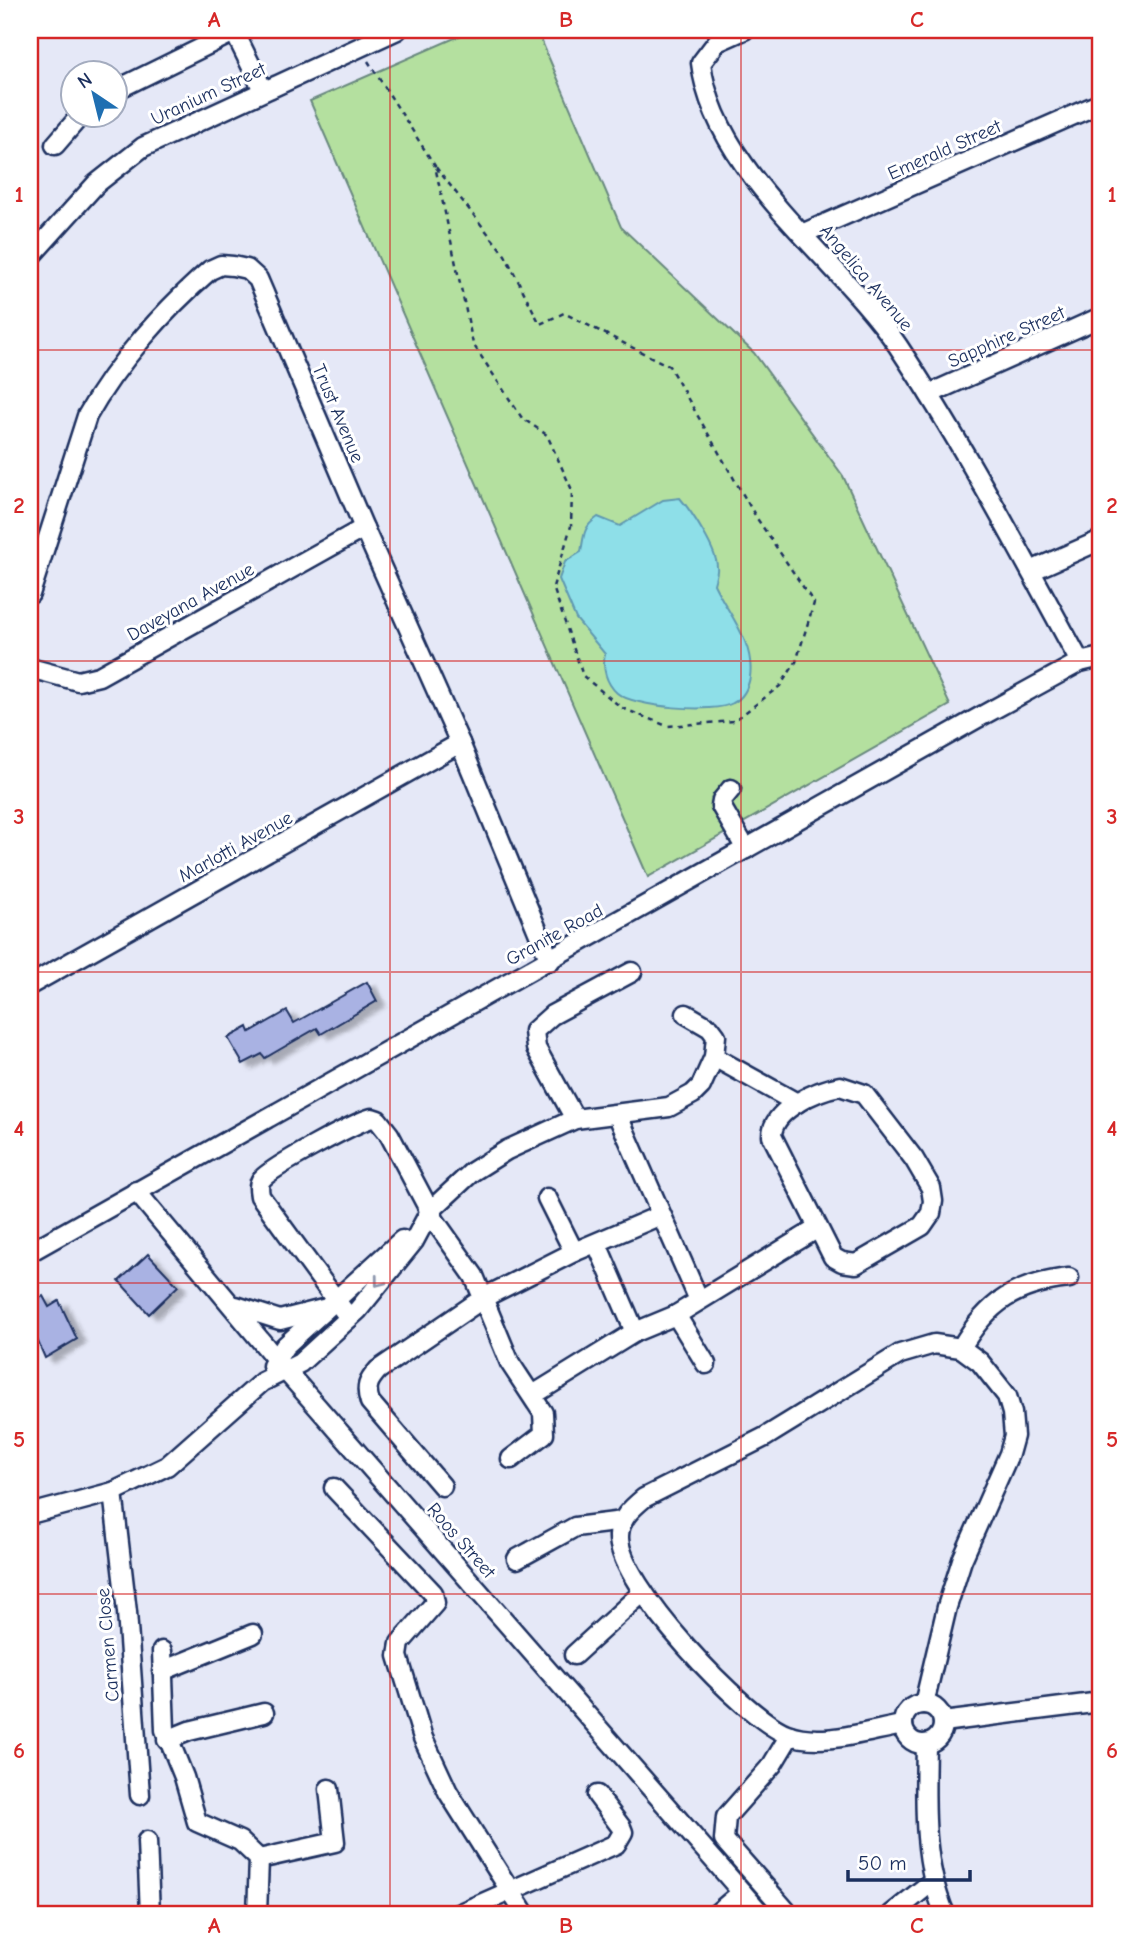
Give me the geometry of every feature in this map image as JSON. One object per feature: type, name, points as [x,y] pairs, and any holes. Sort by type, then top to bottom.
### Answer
[{"type":"street","name":"Uranium Street","points":[[30,257],[96,184],[143,147],[397,30]]},
{"type":"street","name":"Angelica Avenue","points":[[744,30],[709,49],[701,63],[722,128],[740,159],[771,200],[804,233],[870,309],[929,394],[1080,662]]},
{"type":"street","points":[[130,83],[236,31],[263,90]]},
{"type":"street","name":"Emerald Street","points":[[804,233],[1101,103]]},
{"type":"street","points":[[55,145],[68,130]]},
{"type":"street","name":"Trust Avenue","points":[[30,594],[87,416],[99,395],[116,370],[197,282],[221,265],[247,269],[258,279],[364,528],[460,743],[550,961]]},
{"type":"street","name":"Sapphire Street","points":[[929,394],[1101,317]]},
{"type":"street","name":"Daveyana Avenue","points":[[30,668],[78,681],[99,676],[364,528]]},
{"type":"street","points":[[1031,571],[1101,540]]},
{"type":"street","name":"Granite Road","points":[[30,1252],[1080,662],[1101,657]]},
{"type":"street","name":"Marlotti Avenue","points":[[30,985],[460,743]]},
{"type":"street","points":[[731,789],[722,800],[721,806],[746,849]]},
{"type":"street","points":[[575,1119],[536,1048],[534,1031],[552,1015],[632,972]]},
{"type":"street","points":[[30,1514],[113,1492],[167,1466],[281,1365],[300,1363],[349,1318],[414,1241],[430,1211],[472,1172],[507,1150],[575,1119],[618,1116],[684,1101],[701,1086],[714,1057],[714,1032],[686,1014]]},
{"type":"street","points":[[714,1057],[797,1103]]},
{"type":"street","points":[[840,1086],[864,1094],[914,1159],[931,1188],[931,1213],[922,1226],[856,1264],[842,1262],[833,1257],[772,1136],[776,1122],[797,1103],[826,1088],[840,1086]]},
{"type":"street","points":[[618,1116],[699,1300]]},
{"type":"street","points":[[349,1318],[331,1303],[260,1196],[260,1182],[268,1173],[372,1118],[389,1134],[430,1211],[485,1297],[510,1363],[543,1413],[544,1434],[511,1459]]},
{"type":"street","name":"Roos Street","points":[[136,1191],[281,1365],[761,1914]]},
{"type":"street","points":[[547,1198],[574,1252]]},
{"type":"street","points":[[442,1486],[370,1402],[366,1391],[368,1381],[378,1370],[485,1297],[574,1252],[661,1215]]},
{"type":"street","points":[[281,1365],[285,1346],[404,1238],[420,1228]]},
{"type":"street","points":[[533,1395],[635,1332],[676,1315],[818,1228]]},
{"type":"street","points":[[597,1244],[635,1332]]},
{"type":"street","points":[[961,1348],[972,1330],[1005,1297],[1026,1286],[1069,1278]]},
{"type":"street","points":[[230,1303],[254,1314],[280,1320],[331,1303]]},
{"type":"street","points":[[676,1315],[706,1364]]},
{"type":"street","points":[[903,1725],[820,1739],[790,1735],[773,1727],[713,1675],[682,1643],[627,1567],[620,1549],[619,1535],[623,1521],[644,1498],[765,1437],[900,1354],[934,1344],[961,1348],[980,1362],[1007,1396],[1014,1436],[1009,1454],[962,1560],[947,1607],[924,1704]]},
{"type":"street","points":[[334,1488],[433,1593],[435,1603],[400,1643],[398,1656],[423,1738],[448,1792],[525,1914]]},
{"type":"street","name":"Carmen Close","points":[[113,1492],[127,1612],[140,1795]]},
{"type":"street","points":[[517,1559],[575,1527],[623,1521]]},
{"type":"street","points":[[574,1655],[643,1592]]},
{"type":"street","points":[[162,1671],[253,1634]]},
{"type":"street","points":[[162,1651],[167,1740],[184,1777],[197,1822],[240,1841],[258,1859],[257,1914]]},
{"type":"street","points":[[943,1722],[1101,1702]]},
{"type":"street","points":[[924,1704],[936,1708],[943,1722],[938,1738],[926,1744],[908,1738],[903,1725],[908,1711],[924,1704]]},
{"type":"street","points":[[167,1740],[189,1731],[264,1713]]},
{"type":"street","points":[[789,1914],[724,1840],[722,1831],[726,1817],[772,1765],[790,1735]]},
{"type":"street","points":[[926,1744],[925,1803],[933,1881],[946,1914]]},
{"type":"street","points":[[258,1859],[335,1842],[329,1789]]},
{"type":"street","points":[[458,1914],[589,1858],[619,1841],[621,1828],[597,1795]]},
{"type":"street","points":[[147,1841],[150,1914]]},
{"type":"street","points":[[892,1914],[933,1881]]},
{"type":"street","points":[[716,1914],[743,1892]]},
{"type":"path","points":[[359,47],[435,166],[505,255],[540,324],[565,313],[669,366],[756,517],[814,603],[796,662],[780,687],[734,721],[667,726],[622,708],[583,676],[553,587],[571,526],[572,490],[547,435],[522,418],[473,344],[435,166]]},
{"type":"green space","points":[[473,30],[537,30],[621,227],[754,353],[843,476],[950,705],[648,877],[310,101]]},
{"type":"water","points":[[680,498],[697,521],[713,551],[717,569],[714,584],[739,629],[748,652],[750,677],[746,689],[737,701],[723,706],[692,708],[656,705],[626,698],[617,693],[606,675],[605,654],[576,619],[559,579],[565,562],[581,552],[587,528],[598,517],[620,526],[663,500]]},
{"type":"building","points":[[367,982],[377,1001],[321,1034],[317,1028],[265,1058],[262,1054],[243,1064],[228,1038],[248,1027],[250,1032],[287,1011],[294,1023]]},
{"type":"building","points":[[148,1254],[178,1286],[149,1314],[119,1281]]},
{"type":"building","points":[[43,1296],[49,1307],[59,1301],[77,1339],[45,1358],[30,1323],[30,1303]]}]
